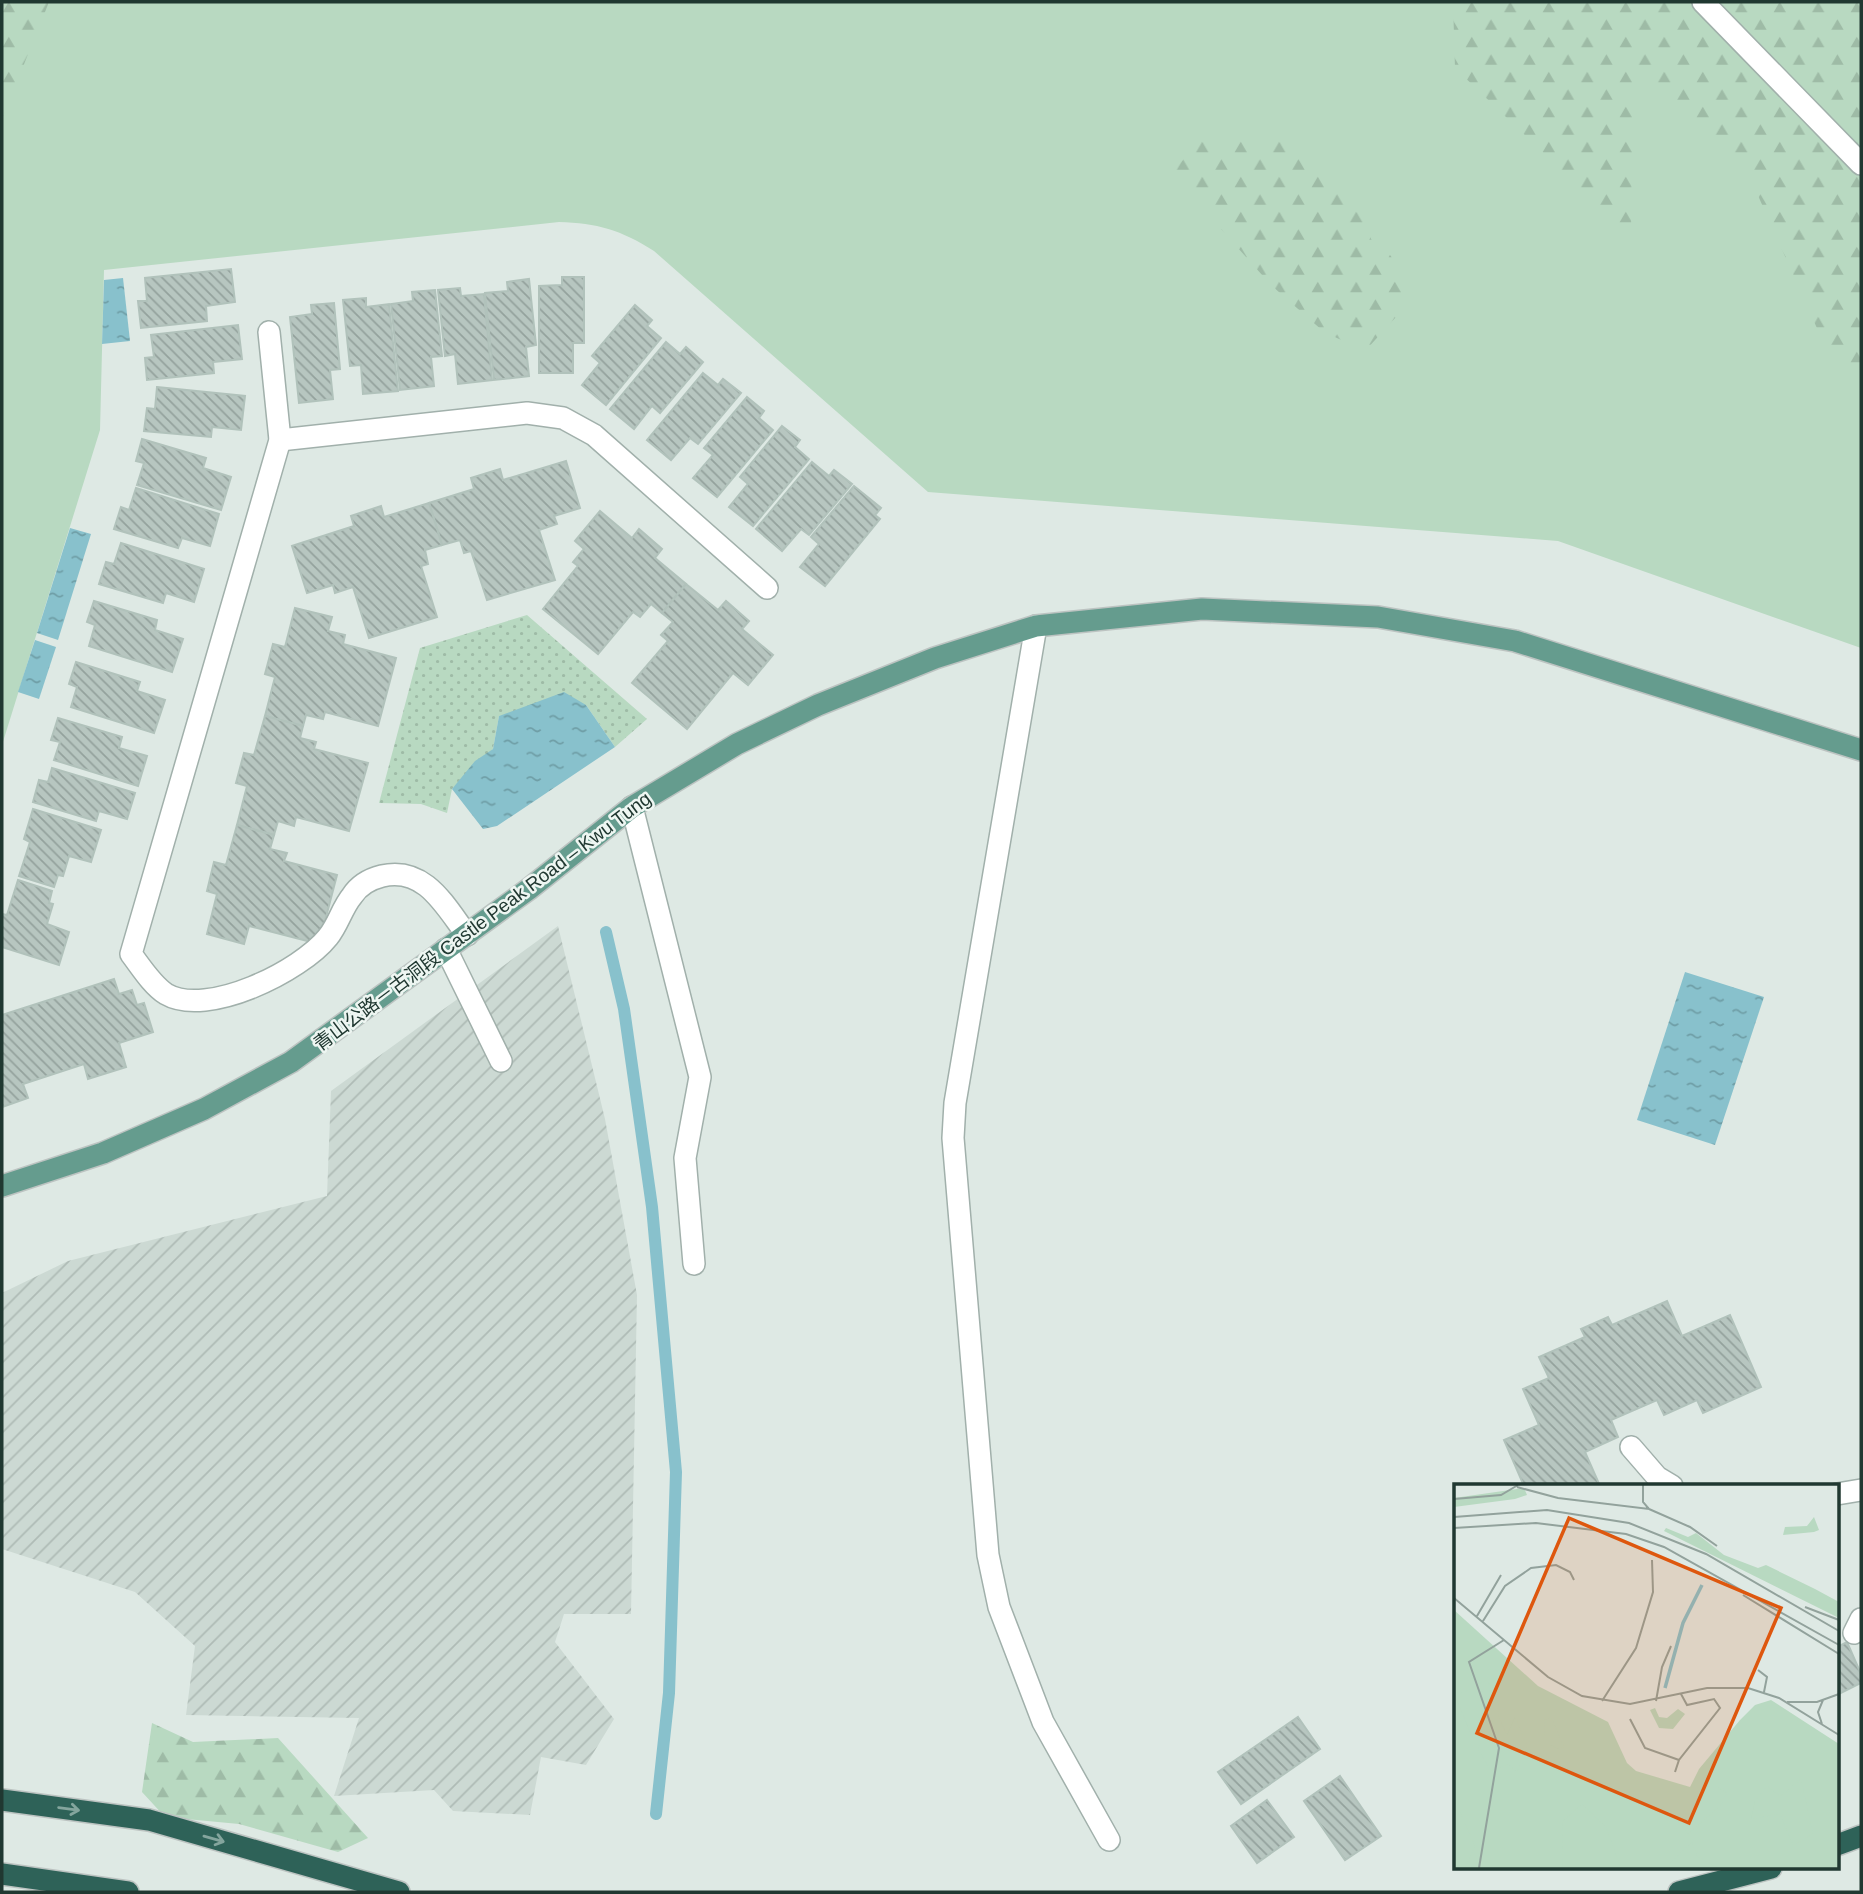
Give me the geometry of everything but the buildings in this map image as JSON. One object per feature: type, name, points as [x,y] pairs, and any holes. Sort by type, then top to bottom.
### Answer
[{"type":"highway","points":[[2,1800],[149,1820],[399,1892]]},
{"type":"highway","points":[[1839,1844],[1861,1836]]},
{"type":"highway","points":[[1679,1892],[1763,1870]]},
{"type":"highway","points":[[2,1874],[128,1892]]},
{"type":"main road","name":"青山公路－古洞段 Castle Peak Road – Kwu Tung","points":[[2,1186],[103,1153],[204,1109],[291,1062],[529,889],[632,807],[737,744],[818,705],[935,658],[1036,626],[1202,609],[1378,617],[1515,640],[1861,750]]},
{"type":"lane","points":[[1703,2],[1861,164]]},
{"type":"lane","points":[[269,332],[279,440],[131,954],[152,982],[166,993],[182,1000],[210,1000],[255,985],[285,971],[307,956],[328,938],[362,884],[375,877],[391,874],[408,875],[423,881],[435,892],[467,934]]},
{"type":"lane","points":[[279,440],[527,413],[563,418],[594,435],[768,588]]},
{"type":"lane","points":[[1036,626],[955,1103],[953,1138],[988,1555],[999,1607],[1043,1722],[1109,1840]]},
{"type":"lane","points":[[632,807],[699,1077],[685,1158],[694,1264]]},
{"type":"lane","points":[[446,949],[501,1061]]},
{"type":"lane","points":[[1631,1447],[1657,1477],[1669,1484]]},
{"type":"lane","points":[[1839,1494],[1861,1490]]},
{"type":"shaded area","points":[[558,926],[605,1119],[637,1295],[631,1614],[564,1614],[555,1642],[614,1719],[586,1765],[541,1757],[530,1815],[453,1811],[434,1790],[334,1796],[359,1718],[186,1715],[195,1646],[135,1592],[2,1549],[2,1293],[68,1261],[327,1196],[331,1091]]},
{"type":"green space","points":[[2,2],[1861,2],[1861,648],[1558,541],[928,492],[654,251],[608,229],[559,222],[104,270],[100,430],[2,745]]},
{"type":"green space","points":[[2,2],[49,2],[2,119]]},
{"type":"green space","points":[[1453,2],[1861,2],[1861,374],[1832,362],[1752,182],[1633,72],[1631,237],[1455,68]]},
{"type":"green space","points":[[1204,137],[1282,139],[1323,181],[1354,199],[1372,241],[1391,256],[1406,306],[1365,351],[1324,332],[1271,285],[1171,173]]},
{"type":"green space","points":[[527,615],[647,719],[615,747],[586,705],[499,716],[493,749],[452,789],[447,813],[421,804],[379,803],[420,648]]},
{"type":"green space","points":[[152,1723],[193,1742],[278,1738],[368,1838],[338,1852],[239,1824],[165,1817],[142,1792]]},
{"type":"water","points":[[123,278],[130,341],[102,344],[104,280]]},
{"type":"water","points":[[70,528],[91,534],[58,640],[37,633]]},
{"type":"water","points":[[35,640],[56,647],[39,699],[18,692]]},
{"type":"water","points":[[564,692],[586,705],[615,747],[497,826],[483,829],[452,789],[475,761],[493,749],[499,716]]},
{"type":"water","points":[[1685,972],[1764,997],[1715,1145],[1637,1120]]},
{"type":"waterway","points":[[606,932],[624,1009],[652,1207],[676,1472],[669,1693],[656,1814]]}]
